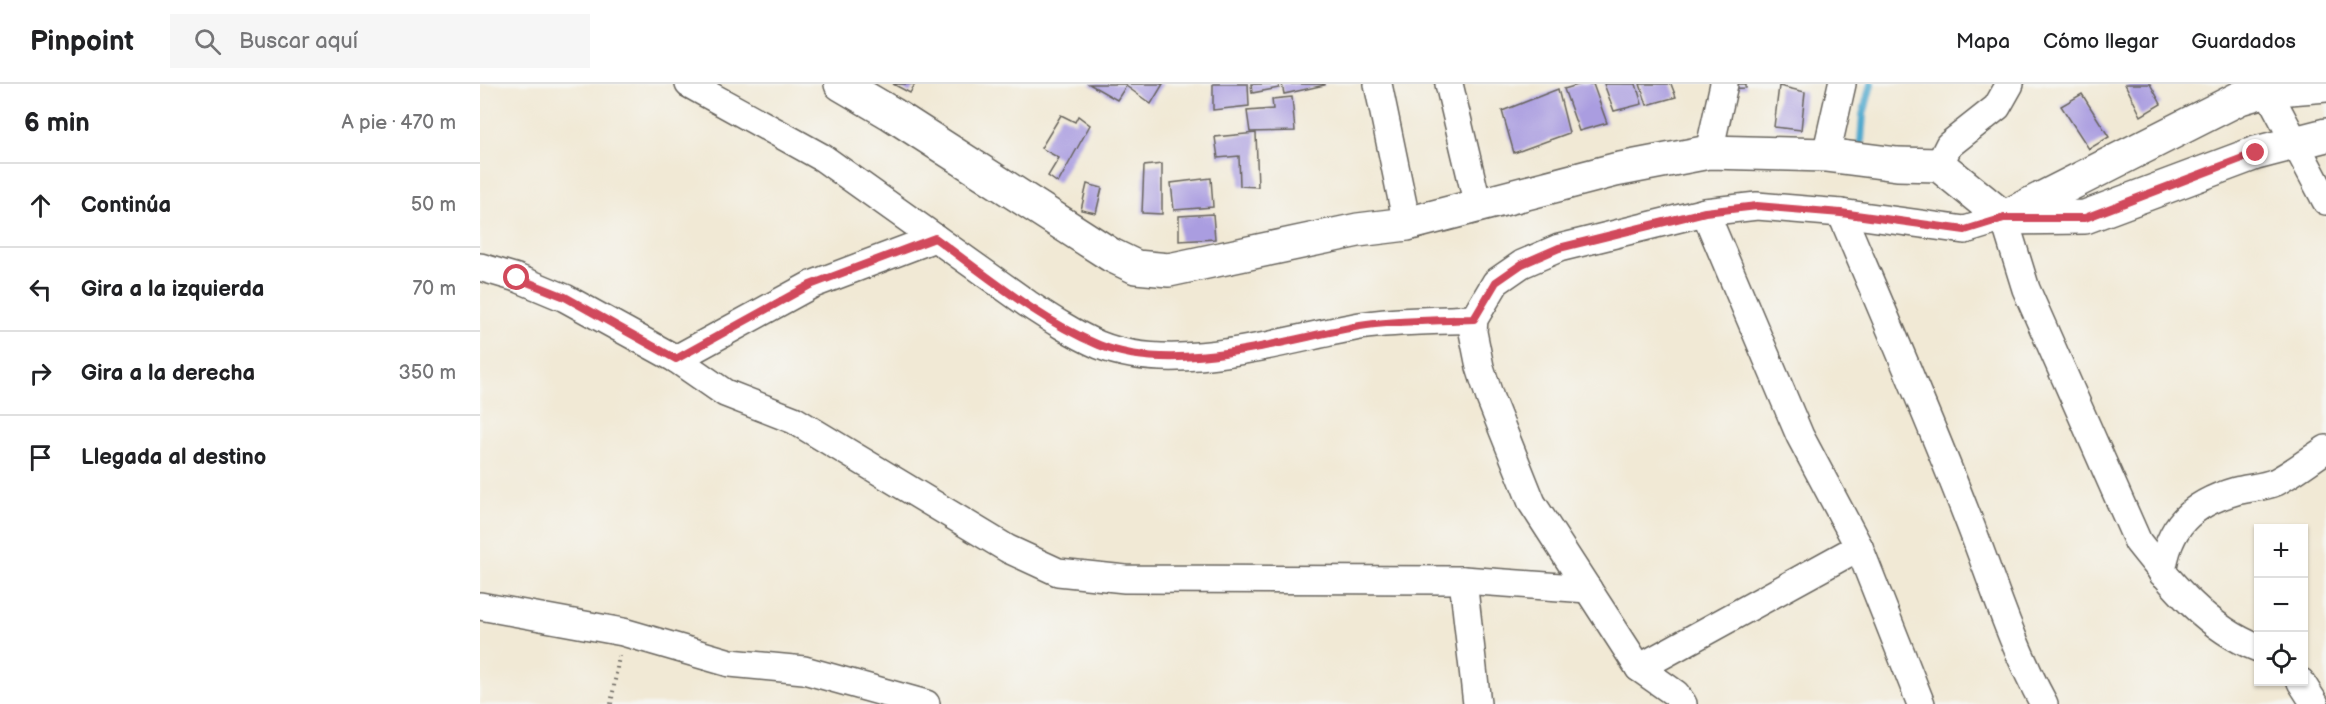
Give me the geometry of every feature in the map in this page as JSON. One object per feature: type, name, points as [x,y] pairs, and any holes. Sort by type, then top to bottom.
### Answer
[{"type":"street","points":[[689,84],[823,158],[1059,325],[1101,345],[1137,354],[1184,356],[1254,349],[1362,326],[1474,319]]},
{"type":"street","points":[[841,84],[892,114],[1111,255],[1136,267],[1169,270],[1358,230],[1407,224],[1615,170],[1709,152],[1826,155],[1897,164],[1939,165],[2004,218],[2026,289],[2138,542],[2162,573],[2228,634],[2254,646]]},
{"type":"street","points":[[1378,84],[1407,224]]},
{"type":"street","points":[[1449,84],[1478,207]]},
{"type":"street","points":[[1709,152],[1724,84]]},
{"type":"street","points":[[1826,155],[1842,84]]},
{"type":"street","points":[[1939,165],[1949,145],[1997,107],[2010,84]]},
{"type":"street","points":[[1683,704],[1676,694],[1639,668],[1532,503],[1480,367],[1473,332],[1474,319],[1496,282],[1522,264],[1559,248],[1705,212],[1757,206],[1841,213],[1965,230],[2004,218],[2265,87],[2326,85]]},
{"type":"street","points":[[2265,87],[2311,138],[2326,201]]},
{"type":"street","points":[[2004,218],[2085,218],[2256,153],[2311,138]]},
{"type":"street","points":[[1705,212],[1800,436],[1859,547],[1921,704]]},
{"type":"street","points":[[1841,213],[1950,472],[1992,579],[2009,634],[2044,704]]},
{"type":"street","points":[[676,359],[810,285],[935,238]]},
{"type":"street","points":[[480,267],[517,278],[565,297],[676,359],[725,393],[794,420],[1008,549],[1058,572],[1125,579],[1464,580],[1588,589]]},
{"type":"street","points":[[2162,573],[2165,548],[2173,531],[2187,515],[2233,492],[2275,482],[2326,449]]},
{"type":"street","points":[[1639,668],[1859,547]]},
{"type":"street","points":[[1464,580],[1477,704]]},
{"type":"street","points":[[480,606],[623,632],[730,663],[804,670],[926,704]]},
{"type":"street","points":[[2304,686],[2315,704]]},
{"type":"path","points":[[611,704],[623,632]]},
{"type":"building","points":[[893,84],[915,84],[910,93]]},
{"type":"building","points":[[1089,84],[1163,84],[1151,104],[1126,86],[1117,100]]},
{"type":"building","points":[[1213,84],[1248,84],[1249,106],[1213,110]]},
{"type":"building","points":[[1251,84],[1278,84],[1279,88],[1252,93]]},
{"type":"building","points":[[1282,84],[1325,84],[1325,85],[1284,94]]},
{"type":"building","points":[[1581,84],[1593,84],[1607,123],[1579,131],[1564,89]]},
{"type":"building","points":[[1604,84],[1636,84],[1642,104],[1614,111]]},
{"type":"building","points":[[1640,84],[1671,84],[1676,97],[1647,105]]},
{"type":"building","points":[[1725,84],[1746,84],[1746,88],[1724,89]]},
{"type":"building","points":[[2125,84],[2150,84],[2161,104],[2141,116]]},
{"type":"building","points":[[1779,86],[1805,92],[1801,130],[1774,127]]},
{"type":"building","points":[[1558,89],[1569,133],[1514,153],[1502,111]]},
{"type":"building","points":[[2082,94],[2109,137],[2089,149],[2061,106]]},
{"type":"building","points":[[1292,97],[1295,131],[1250,132],[1247,111],[1273,109],[1272,99]]},
{"type":"building","points":[[1061,115],[1075,122],[1078,116],[1090,125],[1058,183],[1048,176],[1059,158],[1041,148]]},
{"type":"building","points":[[1256,133],[1258,187],[1240,186],[1239,156],[1218,158],[1215,137]]},
{"type":"building","points":[[1162,164],[1162,214],[1142,213],[1144,166]]},
{"type":"building","points":[[1211,178],[1213,207],[1174,210],[1171,183]]},
{"type":"building","points":[[1087,184],[1102,188],[1096,213],[1081,210]]},
{"type":"building","points":[[1213,214],[1215,239],[1179,241],[1179,216]]},
{"type":"waterway","points":[[1860,154],[1863,115],[1871,84]]},
{"type":"route","points":[[517,278],[565,297],[676,359],[810,285],[935,238],[1059,325],[1101,345],[1137,354],[1184,356],[1254,349],[1362,326],[1474,319],[1496,282],[1522,264],[1559,248],[1705,212],[1757,206],[1841,213],[1965,230],[2004,218],[2085,218],[2256,153]]}]
